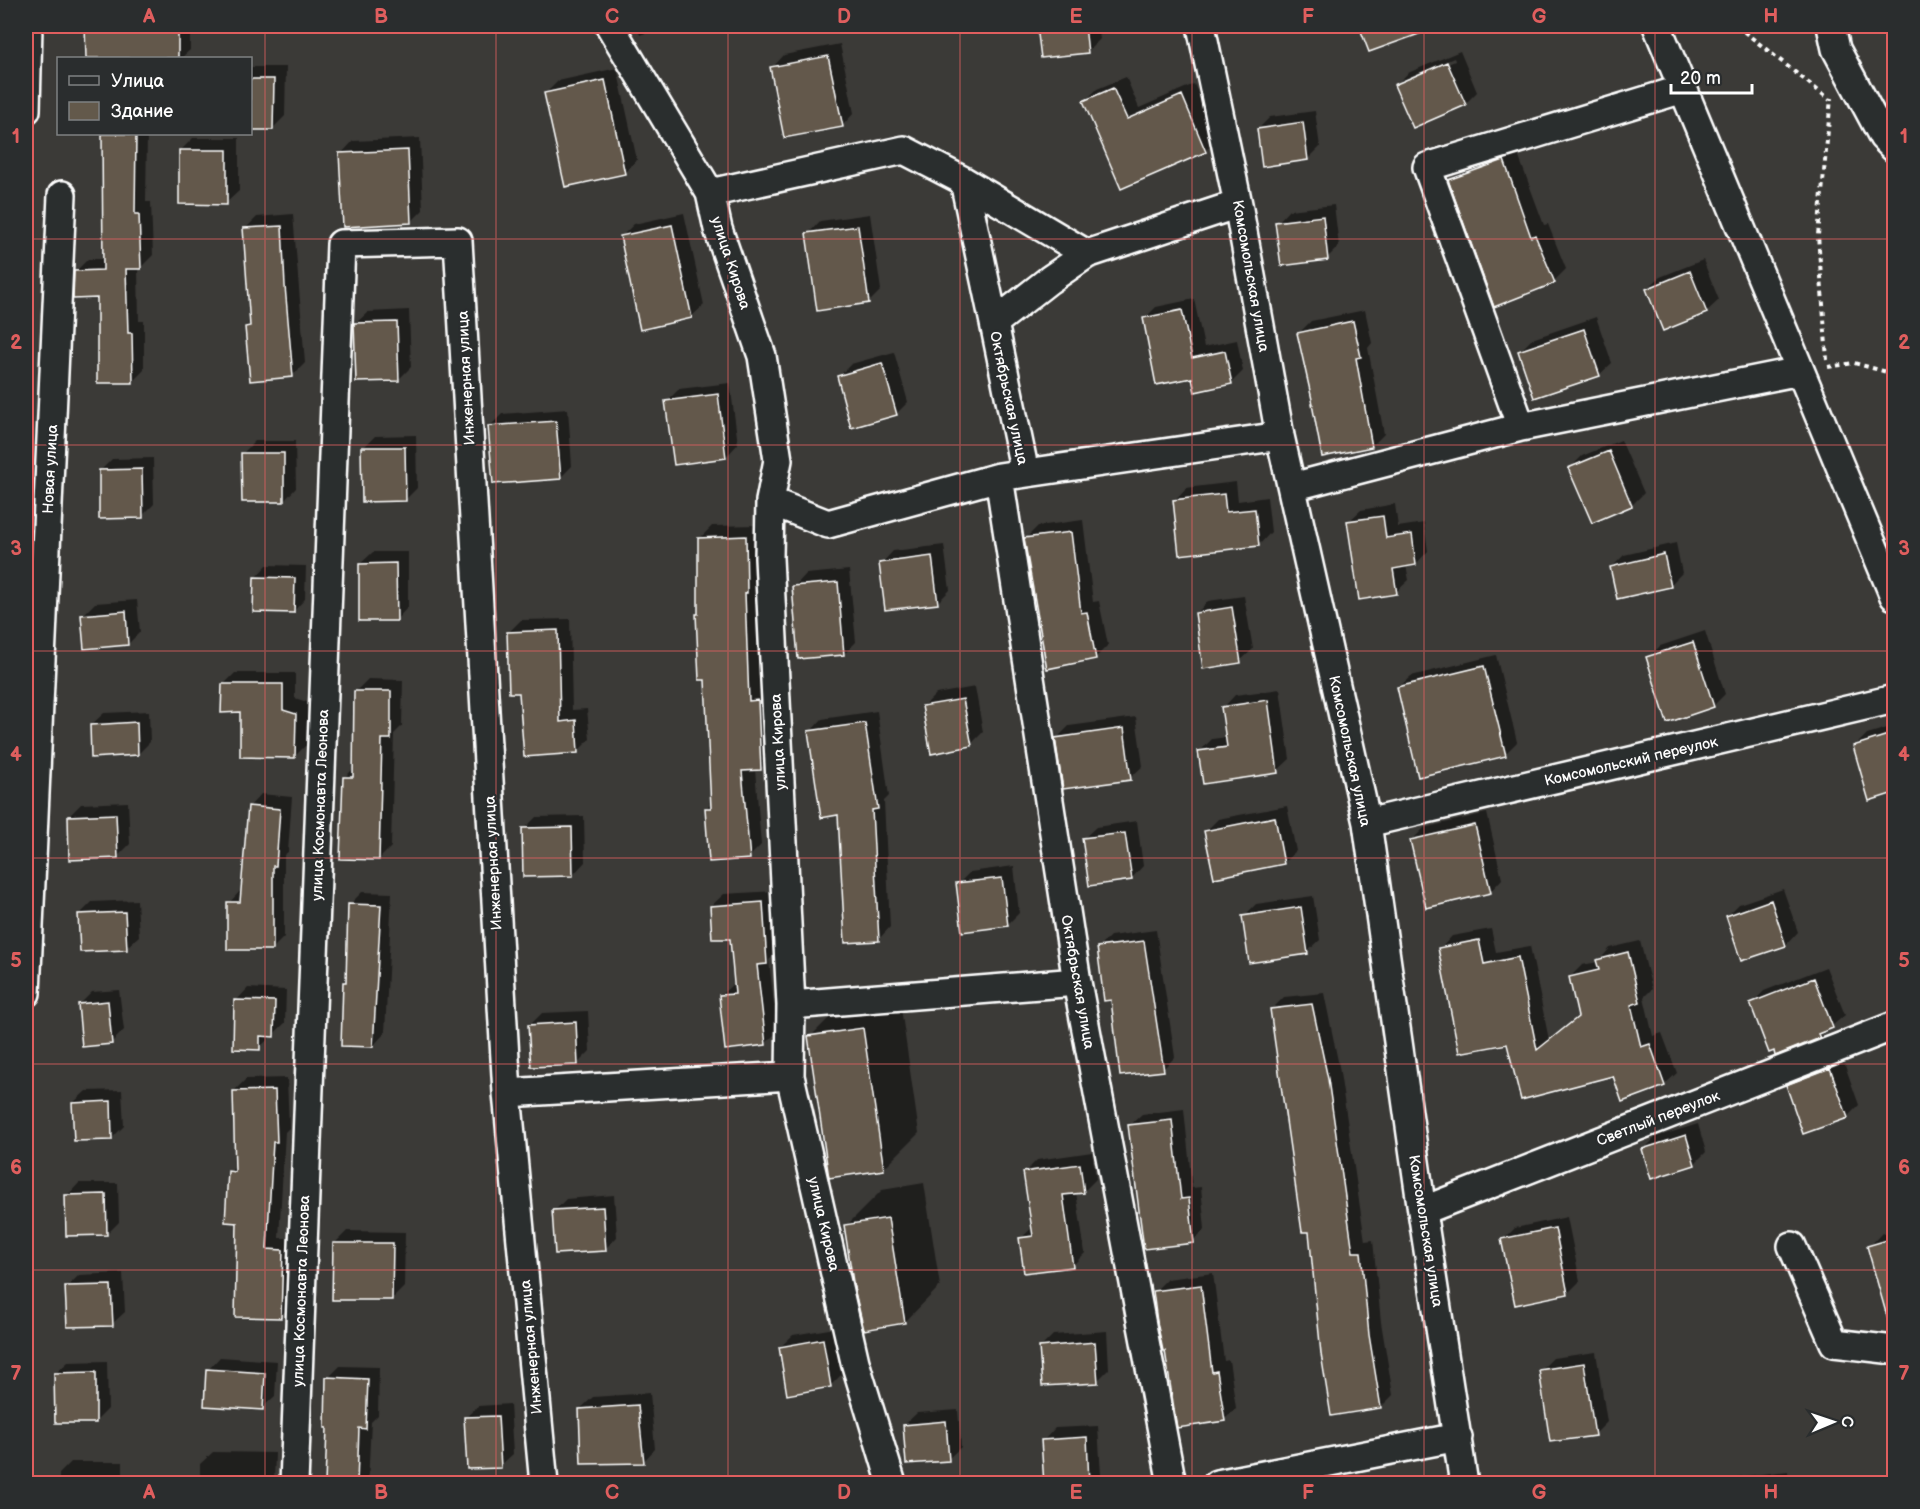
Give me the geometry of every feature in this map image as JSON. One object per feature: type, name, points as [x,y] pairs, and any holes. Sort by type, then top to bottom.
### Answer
[{"type":"street","points":[[26,110],[28,26]]},
{"type":"street","name":"улица Кирова","points":[[610,26],[710,193],[718,229],[762,356],[778,460],[770,501],[769,558],[791,1005],[790,1076],[855,1362],[892,1484]]},
{"type":"street","name":"Комсомольская улица","points":[[1201,26],[1238,204],[1280,436],[1367,823],[1422,1211],[1464,1484]]},
{"type":"street","points":[[1657,26],[1894,596]]},
{"type":"street","points":[[1831,26],[1836,50],[1883,137],[1894,148]]},
{"type":"street","points":[[1521,427],[1427,167],[1683,89]]},
{"type":"street","points":[[710,193],[904,150],[964,181],[1087,254]]},
{"type":"street","name":"Октябрьская улица","points":[[964,181],[1025,473]]},
{"type":"street","name":"Новая улица","points":[[26,993],[62,195]]},
{"type":"street","points":[[994,323],[1087,254],[1238,204]]},
{"type":"street","name":"Инженерная улица","points":[[458,241],[507,1093],[544,1484]]},
{"type":"street","name":"улица Космонавта Леонова","points":[[294,1484],[341,244],[458,241]]},
{"type":"street","points":[[1292,487],[1521,427],[1800,370]]},
{"type":"street","points":[[770,501],[828,524],[999,477],[1280,436]]},
{"type":"street","name":"Октябрьская улица","points":[[999,477],[1077,982],[1173,1484]]},
{"type":"street","name":"Комсомольский переулок","points":[[1367,823],[1894,699]]},
{"type":"street","points":[[791,1005],[1077,982]]},
{"type":"street","name":"Светлый переулок","points":[[1422,1211],[1894,1026]]},
{"type":"street","points":[[507,1093],[790,1076]]},
{"type":"street","points":[[1792,1246],[1834,1343],[1894,1350]]},
{"type":"street","points":[[1217,1484],[1458,1437]]},
{"type":"path","points":[[1737,26],[1839,107]]},
{"type":"path","points":[[1828,376],[1818,235],[1831,96]]},
{"type":"path","points":[[1800,370],[1854,363],[1894,374]]},
{"type":"building","points":[[85,26],[178,26],[178,57],[86,57]]},
{"type":"building","points":[[1037,26],[1085,26],[1088,53],[1041,58]]},
{"type":"building","points":[[1359,26],[1433,26],[1433,29],[1369,52]]},
{"type":"building","points":[[828,56],[843,127],[784,138],[770,67]]},
{"type":"building","points":[[1447,62],[1466,105],[1413,128],[1394,85]]},
{"type":"building","points":[[252,79],[274,79],[273,130],[252,130]]},
{"type":"building","points":[[605,80],[625,174],[565,187],[544,93]]},
{"type":"building","points":[[1113,88],[1127,119],[1182,95],[1206,152],[1121,189],[1083,101]]},
{"type":"building","points":[[1303,122],[1308,160],[1262,167],[1257,129]]},
{"type":"building","points":[[102,135],[136,135],[135,214],[139,214],[141,269],[126,269],[128,333],[132,333],[133,383],[97,383],[97,298],[73,299],[74,271],[103,270]]},
{"type":"building","points":[[179,150],[227,150],[227,205],[179,204]]},
{"type":"building","points":[[408,150],[411,223],[343,227],[339,153]]},
{"type":"building","points":[[1504,160],[1531,237],[1535,235],[1555,283],[1494,307],[1448,180]]},
{"type":"building","points":[[1323,216],[1328,260],[1281,266],[1275,222]]},
{"type":"building","points":[[672,225],[692,318],[640,330],[620,236]]},
{"type":"building","points":[[282,226],[293,377],[250,381],[245,327],[250,326],[243,228]]},
{"type":"building","points":[[858,226],[869,303],[817,311],[806,233]]},
{"type":"building","points":[[1690,271],[1707,313],[1663,331],[1646,289]]},
{"type":"building","points":[[1182,310],[1192,358],[1225,351],[1232,384],[1195,392],[1192,378],[1156,385],[1143,318]]},
{"type":"building","points":[[1353,321],[1361,357],[1356,358],[1372,447],[1322,457],[1297,333]]},
{"type":"building","points":[[397,322],[399,381],[356,382],[354,323]]},
{"type":"building","points":[[1584,329],[1600,376],[1534,398],[1518,351]]},
{"type":"building","points":[[882,363],[897,415],[851,428],[837,376]]},
{"type":"building","points":[[718,394],[726,458],[674,465],[665,401]]},
{"type":"building","points":[[556,421],[561,479],[493,484],[488,426]]},
{"type":"building","points":[[361,447],[405,447],[406,501],[362,502]]},
{"type":"building","points":[[1609,451],[1632,506],[1592,523],[1568,468]]},
{"type":"building","points":[[241,453],[284,453],[284,502],[242,502]]},
{"type":"building","points":[[142,469],[143,518],[99,519],[99,470]]},
{"type":"building","points":[[1224,494],[1226,512],[1255,509],[1259,546],[1179,555],[1173,500]]},
{"type":"building","points":[[1383,516],[1386,538],[1412,534],[1416,565],[1393,569],[1397,594],[1359,600],[1347,521]]},
{"type":"building","points":[[1071,532],[1081,613],[1087,612],[1096,659],[1047,669],[1024,538]]},
{"type":"building","points":[[746,536],[747,593],[745,593],[749,701],[758,700],[761,770],[742,771],[750,859],[709,862],[705,808],[711,808],[705,680],[699,680],[696,614],[698,614],[698,538]]},
{"type":"building","points":[[1664,554],[1671,587],[1617,599],[1610,567]]},
{"type":"building","points":[[932,556],[938,604],[885,610],[879,563]]},
{"type":"building","points":[[396,563],[397,621],[359,621],[359,564]]},
{"type":"building","points":[[254,577],[295,578],[294,613],[253,612]]},
{"type":"building","points":[[838,582],[844,655],[798,659],[792,586]]},
{"type":"building","points":[[1232,607],[1241,663],[1203,669],[1195,613]]},
{"type":"building","points":[[126,611],[128,645],[84,649],[81,615]]},
{"type":"building","points":[[558,630],[560,722],[576,720],[578,753],[524,757],[519,693],[509,693],[507,632]]},
{"type":"building","points":[[1693,642],[1714,707],[1667,723],[1646,657]]},
{"type":"building","points":[[1484,666],[1506,756],[1418,777],[1397,687]]},
{"type":"building","points":[[222,684],[283,684],[283,710],[296,714],[295,758],[240,757],[240,712],[221,713]]},
{"type":"building","points":[[354,691],[391,691],[391,739],[382,739],[379,860],[340,859],[343,777],[353,777]]},
{"type":"building","points":[[963,699],[972,746],[931,754],[922,706]]},
{"type":"building","points":[[1268,700],[1278,773],[1203,784],[1198,751],[1227,747],[1221,707]]},
{"type":"building","points":[[137,722],[138,755],[91,758],[90,725]]},
{"type":"building","points":[[865,723],[878,809],[872,810],[879,941],[845,943],[838,815],[821,818],[808,731]]},
{"type":"building","points":[[1124,728],[1131,780],[1063,789],[1055,738]]},
{"type":"building","points":[[1888,735],[1894,757],[1894,793],[1869,801],[1853,746]]},
{"type":"building","points":[[248,806],[280,809],[276,866],[273,866],[273,950],[227,950],[227,902],[240,902]]},
{"type":"building","points":[[116,814],[118,858],[69,860],[68,816]]},
{"type":"building","points":[[1275,817],[1284,864],[1214,878],[1204,831]]},
{"type":"building","points":[[1475,825],[1491,893],[1426,908],[1410,840]]},
{"type":"building","points":[[572,827],[573,876],[523,877],[522,828]]},
{"type":"building","points":[[1125,833],[1132,880],[1089,886],[1082,838]]},
{"type":"building","points":[[1002,878],[1008,926],[962,932],[956,883]]},
{"type":"building","points":[[1771,900],[1786,946],[1741,961],[1726,916]]},
{"type":"building","points":[[763,902],[767,964],[757,965],[766,1045],[725,1050],[719,995],[735,994],[730,939],[712,939],[710,906]]},
{"type":"building","points":[[348,904],[381,905],[373,1047],[341,1046],[343,982],[346,982]]},
{"type":"building","points":[[1301,907],[1308,954],[1249,963],[1242,916]]},
{"type":"building","points":[[125,912],[127,950],[80,952],[78,914]]},
{"type":"building","points":[[1479,940],[1484,964],[1518,957],[1537,1050],[1578,1017],[1569,977],[1599,970],[1596,960],[1628,952],[1640,1002],[1631,1005],[1641,1047],[1650,1044],[1665,1086],[1622,1102],[1613,1076],[1521,1100],[1507,1044],[1459,1053],[1438,948]]},
{"type":"building","points":[[1144,941],[1164,1071],[1120,1076],[1111,1000],[1104,1001],[1097,947]]},
{"type":"building","points":[[1814,978],[1833,1028],[1818,1034],[1820,1038],[1775,1056],[1774,1051],[1769,1053],[1750,1003]]},
{"type":"building","points":[[234,1000],[275,1001],[274,1037],[260,1036],[260,1050],[233,1049]]},
{"type":"building","points":[[108,1001],[112,1044],[82,1047],[78,1004]]},
{"type":"building","points":[[1312,1004],[1328,1079],[1353,1252],[1361,1252],[1369,1335],[1381,1408],[1331,1416],[1321,1354],[1309,1232],[1302,1232],[1270,1009]]},
{"type":"building","points":[[576,1022],[578,1065],[531,1067],[528,1025]]},
{"type":"building","points":[[863,1028],[884,1170],[829,1178],[808,1036]]},
{"type":"building","points":[[1830,1068],[1848,1118],[1803,1134],[1786,1085]]},
{"type":"building","points":[[275,1090],[277,1142],[273,1142],[267,1249],[283,1250],[281,1318],[235,1317],[237,1223],[225,1222],[228,1171],[235,1172],[233,1091]]},
{"type":"building","points":[[111,1101],[112,1140],[74,1141],[72,1103]]},
{"type":"building","points":[[1172,1120],[1181,1199],[1189,1198],[1194,1243],[1144,1249],[1128,1125]]},
{"type":"building","points":[[1686,1135],[1695,1165],[1651,1179],[1642,1149]]},
{"type":"building","points":[[1080,1164],[1084,1193],[1063,1195],[1073,1267],[1024,1273],[1019,1238],[1033,1236],[1023,1172]]},
{"type":"building","points":[[106,1194],[107,1235],[66,1236],[65,1195]]},
{"type":"building","points":[[603,1207],[606,1251],[555,1254],[552,1210]]},
{"type":"building","points":[[888,1218],[905,1323],[864,1330],[854,1288],[844,1225]]},
{"type":"building","points":[[1555,1228],[1568,1294],[1515,1305],[1501,1239]]},
{"type":"building","points":[[1894,1238],[1894,1319],[1888,1320],[1867,1246]]},
{"type":"building","points":[[333,1243],[393,1243],[392,1300],[332,1300]]},
{"type":"building","points":[[111,1285],[113,1326],[67,1327],[65,1286]]},
{"type":"building","points":[[1201,1285],[1212,1372],[1217,1371],[1225,1421],[1177,1428],[1153,1291]]},
{"type":"building","points":[[823,1339],[831,1387],[787,1395],[779,1347]]},
{"type":"building","points":[[1095,1342],[1098,1383],[1042,1386],[1039,1347]]},
{"type":"building","points":[[1584,1363],[1595,1436],[1550,1442],[1539,1370]]},
{"type":"building","points":[[206,1369],[265,1373],[263,1410],[204,1406]]},
{"type":"building","points":[[96,1372],[96,1423],[55,1423],[54,1373]]},
{"type":"building","points":[[326,1377],[368,1379],[366,1429],[359,1428],[357,1484],[325,1484]]},
{"type":"building","points":[[638,1405],[644,1463],[581,1464],[579,1409]]},
{"type":"building","points":[[498,1416],[501,1468],[467,1469],[464,1417]]},
{"type":"building","points":[[946,1421],[949,1461],[906,1464],[903,1425]]},
{"type":"building","points":[[1087,1437],[1089,1484],[1044,1484],[1041,1440]]}]
